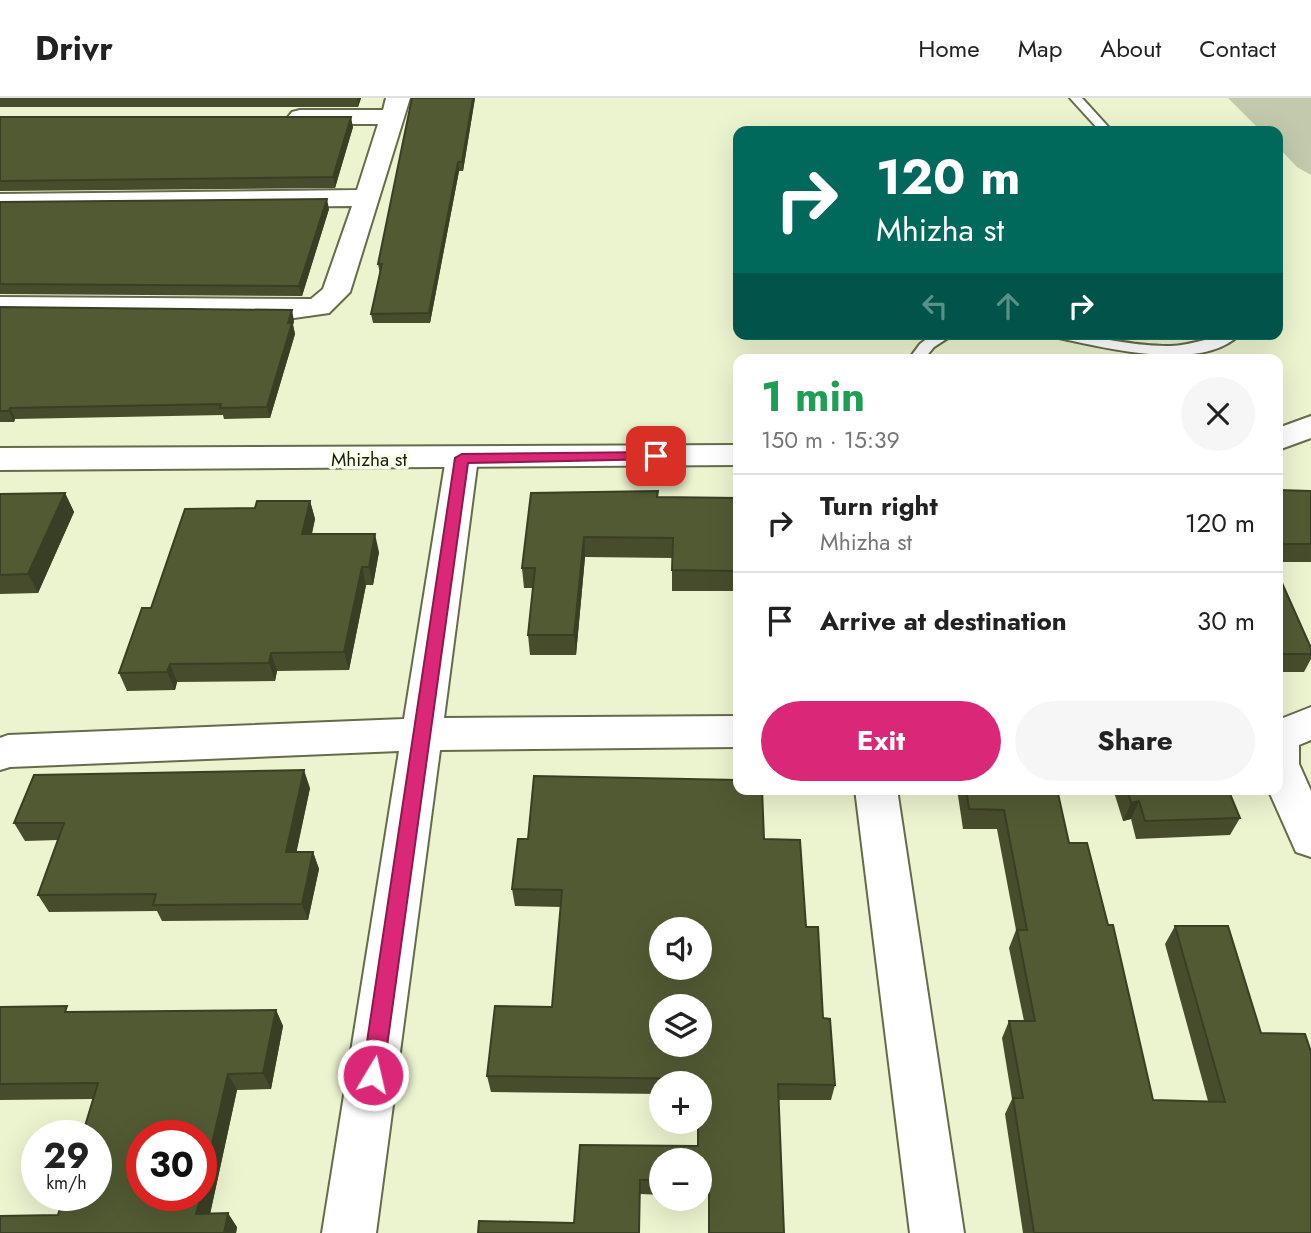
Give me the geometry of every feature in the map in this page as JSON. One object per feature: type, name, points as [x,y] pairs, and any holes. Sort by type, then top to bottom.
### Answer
[{"type":"street","points":[[0,306],[319,307],[335,292],[368,198],[395,108],[270,117]]},
{"type":"street","points":[[0,202],[368,198]]},
{"type":"street","points":[[1283,438],[1311,426]]},
{"type":"street","name":"Mhizha st","points":[[0,459],[733,455]]},
{"type":"street","points":[[349,1233],[462,458]]},
{"type":"street","points":[[1283,735],[1311,722]]},
{"type":"street","points":[[0,754],[8,751],[423,734],[733,732]]},
{"type":"street","points":[[1283,773],[1311,839]]},
{"type":"street","points":[[877,795],[937,1233]]},
{"type":"lane","points":[[1076,98],[1101,126]]},
{"type":"lane","points":[[918,354],[934,340]]},
{"type":"lane","points":[[1098,340],[1175,352],[1216,345],[1224,340]]},
{"type":"green space","points":[[1228,98],[1311,98],[1311,175],[1297,167],[1283,152],[1283,126],[1256,126]]},
{"type":"building","points":[[412,98],[473,98],[462,162],[458,162],[429,313],[371,314],[382,264],[378,264]]},
{"type":"building","points":[[0,117],[351,117],[333,177],[0,181]]},
{"type":"building","points":[[327,199],[299,286],[0,284],[0,202]]},
{"type":"building","points":[[0,307],[292,310],[288,323],[292,323],[267,407],[220,408],[221,404],[10,408],[9,411],[0,411]]},
{"type":"building","points":[[1283,490],[1311,491],[1311,544],[1283,544]]},
{"type":"building","points":[[658,491],[657,497],[733,498],[733,571],[672,570],[673,538],[584,537],[574,635],[528,635],[535,568],[522,568],[531,493]]},
{"type":"building","points":[[65,493],[28,574],[0,575],[0,494]]},
{"type":"building","points":[[257,501],[310,501],[302,534],[375,534],[369,567],[362,567],[344,652],[271,653],[269,663],[170,664],[167,672],[119,673],[142,608],[151,608],[185,509],[255,508]]},
{"type":"building","points":[[1283,585],[1311,648],[1311,654],[1283,654]]},
{"type":"building","points":[[304,770],[286,852],[313,852],[302,904],[153,905],[156,894],[38,895],[64,823],[14,823],[34,775]]},
{"type":"building","points":[[534,776],[733,780],[733,795],[762,795],[764,839],[800,840],[806,927],[818,927],[823,1018],[830,1019],[835,1085],[778,1084],[784,1233],[709,1233],[709,1211],[712,1211],[712,1148],[649,1148],[649,1180],[640,1180],[639,1233],[478,1233],[479,1221],[574,1223],[580,1145],[698,1146],[698,1134],[712,1134],[712,1071],[649,1071],[649,1078],[487,1076],[495,1006],[552,1007],[562,890],[512,889],[518,839],[528,839]]},
{"type":"building","points":[[967,795],[1058,795],[1069,843],[1087,843],[1108,925],[1113,925],[1153,1100],[1225,1102],[1175,926],[1228,926],[1261,1033],[1305,1034],[1311,1052],[1311,1233],[1034,1233],[1013,1098],[1023,1098],[1009,1021],[1035,1021],[1017,930],[1027,930],[1004,810],[969,809]]},
{"type":"building","points":[[1129,795],[1230,795],[1240,818],[1145,821],[1139,801],[1131,803]]},
{"type":"building","points":[[67,1006],[65,1012],[276,1010],[263,1073],[228,1074],[217,1122],[126,1120],[126,1211],[228,1213],[224,1233],[0,1233],[0,1216],[58,1215],[59,1211],[112,1211],[112,1120],[87,1120],[98,1083],[0,1084],[0,1007]]},
{"type":"route","points":[[373,1075],[462,458],[656,456]]}]
